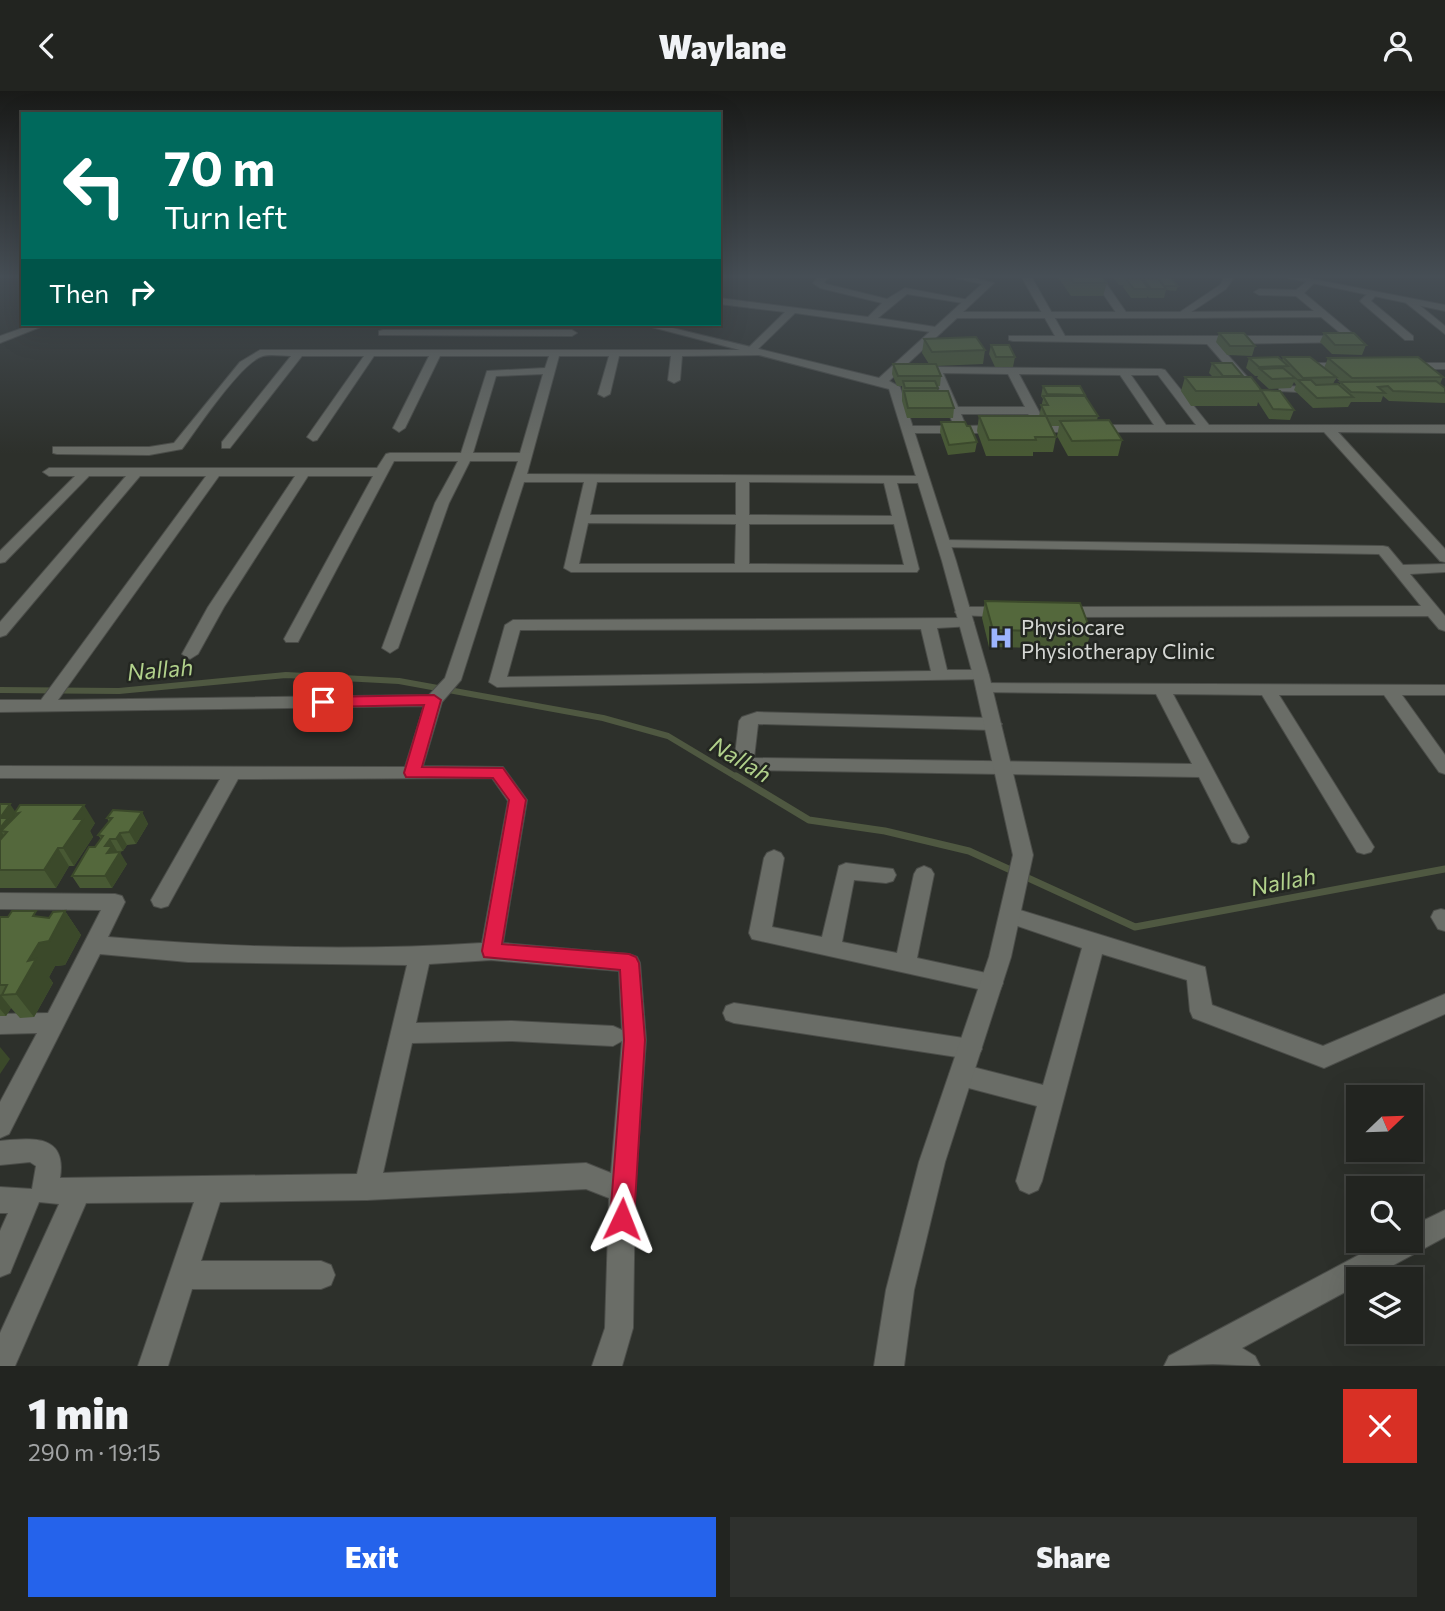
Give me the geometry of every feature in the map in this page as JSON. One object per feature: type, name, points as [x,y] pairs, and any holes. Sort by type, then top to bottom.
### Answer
[{"type":"street","points":[[412,773],[434,700],[453,680],[519,478],[549,371],[574,344],[573,336]]},
{"type":"street","points":[[693,336],[894,387],[965,618],[1005,769],[1023,855],[992,983],[928,1175],[900,1290],[889,1366]]},
{"type":"street","points":[[57,450],[149,451],[178,446],[223,387],[260,353],[757,351],[771,336]]},
{"type":"street","points":[[881,382],[932,336]]},
{"type":"street","points":[[1060,336],[1062,339]]},
{"type":"street","points":[[1013,338],[1210,341],[1354,339],[1350,336]]},
{"type":"street","points":[[1210,341],[1237,366],[1249,386]]},
{"type":"street","points":[[226,445],[300,352]]},
{"type":"street","points":[[313,437],[372,352]]},
{"type":"street","points":[[604,394],[615,352]]},
{"type":"street","points":[[674,380],[677,352]]},
{"type":"street","points":[[400,428],[436,353]]},
{"type":"street","points":[[902,362],[928,369],[1123,371],[1164,374],[1206,429]]},
{"type":"street","points":[[1283,390],[1339,390],[1311,366],[1445,366]]},
{"type":"street","points":[[928,369],[954,411],[962,430]]},
{"type":"street","points":[[390,648],[442,503],[466,457],[491,373],[549,371]]},
{"type":"street","points":[[1012,371],[1041,428]]},
{"type":"street","points":[[1123,371],[1163,429]]},
{"type":"street","points":[[954,411],[1032,410]]},
{"type":"street","points":[[908,431],[1041,428],[1445,429]]},
{"type":"street","points":[[1328,429],[1445,558]]},
{"type":"street","points":[[292,639],[390,457],[523,457]]},
{"type":"street","points":[[49,472],[381,473]]},
{"type":"street","points":[[0,559],[86,472]]},
{"type":"street","points":[[0,632],[136,472]]},
{"type":"street","points":[[45,706],[215,472]]},
{"type":"street","points":[[190,654],[216,607],[304,472]]},
{"type":"street","points":[[519,478],[923,479]]},
{"type":"street","points":[[590,479],[571,568],[912,569],[890,479]]},
{"type":"street","points":[[742,568],[743,479]]},
{"type":"street","points":[[581,519],[900,520]]},
{"type":"street","points":[[944,544],[1383,550],[1445,626]]},
{"type":"street","points":[[1399,569],[1445,568]]},
{"type":"street","points":[[1046,612],[1433,611]]},
{"type":"street","points":[[1018,612],[928,624],[513,625],[497,682],[940,675],[982,681],[1162,689],[1445,690]]},
{"type":"street","points":[[928,624],[940,675]]},
{"type":"street","points":[[1162,689],[1239,837]]},
{"type":"street","points":[[1267,689],[1364,847]]},
{"type":"street","points":[[1389,690],[1445,768]]},
{"type":"street","points":[[0,706],[434,700]]},
{"type":"street","points":[[993,725],[757,718],[748,721],[744,755],[748,764],[1205,771]]},
{"type":"street","points":[[0,772],[498,772],[518,800],[491,951]]},
{"type":"street","points":[[161,900],[233,772]]},
{"type":"street","points":[[774,857],[760,933],[992,983]]},
{"type":"street","points":[[830,949],[846,871],[886,876]]},
{"type":"street","points":[[905,965],[924,874]]},
{"type":"street","points":[[0,901],[115,902],[0,1126]]},
{"type":"street","points":[[1012,903],[1094,943],[1197,974],[1200,1011],[1324,1057],[1445,1004]]},
{"type":"street","points":[[1028,1181],[1094,943]]},
{"type":"street","points":[[94,945],[188,953],[420,955],[491,951],[629,963],[634,1040],[622,1191],[619,1328],[607,1366]]},
{"type":"street","points":[[368,1187],[420,955]]},
{"type":"street","points":[[734,1013],[970,1049]]},
{"type":"street","points":[[0,1024],[55,1023]]},
{"type":"street","points":[[402,1033],[512,1031],[613,1036]]},
{"type":"street","points":[[961,1075],[1051,1098]]},
{"type":"street","points":[[0,1153],[33,1150],[50,1160],[45,1191],[368,1187],[586,1176],[622,1191]]},
{"type":"street","points":[[153,1366],[211,1189]]},
{"type":"street","points":[[0,1366],[78,1191]]},
{"type":"street","points":[[0,1200],[27,1200],[0,1263]]},
{"type":"street","points":[[1179,1366],[1445,1223]]},
{"type":"street","points":[[183,1275],[321,1275]]},
{"type":"street","points":[[1213,1348],[1245,1366]]},
{"type":"building","points":[[1221,336],[1246,336],[1255,346],[1230,346]]},
{"type":"building","points":[[1326,336],[1356,336],[1366,345],[1335,345]]},
{"type":"building","points":[[976,337],[985,350],[932,352],[924,339]]},
{"type":"building","points":[[991,345],[1009,345],[1015,357],[996,357]]},
{"type":"building","points":[[1278,357],[1288,366],[1259,367],[1249,358]]},
{"type":"building","points":[[1283,357],[1310,357],[1336,377],[1303,378]]},
{"type":"building","points":[[1418,357],[1443,377],[1352,378],[1328,358]]},
{"type":"building","points":[[1212,363],[1232,363],[1243,376],[1223,376]]},
{"type":"building","points":[[893,364],[936,364],[941,376],[898,376]]},
{"type":"building","points":[[1283,368],[1295,378],[1272,379],[1260,369]]},
{"type":"building","points":[[1185,377],[1251,377],[1262,391],[1196,391]]},
{"type":"building","points":[[1298,380],[1311,380],[1316,385],[1338,384],[1353,397],[1317,398]]},
{"type":"building","points":[[903,381],[935,381],[938,388],[905,388]]},
{"type":"building","points":[[1436,381],[1445,388],[1445,393],[1393,391],[1388,386],[1378,387],[1385,393],[1351,392],[1340,382]]},
{"type":"building","points":[[1043,386],[1080,386],[1085,395],[1047,394]]},
{"type":"building","points":[[1261,390],[1280,391],[1294,410],[1273,409]]},
{"type":"building","points":[[904,391],[948,391],[954,408],[908,408]]},
{"type":"building","points":[[1043,396],[1085,396],[1098,416],[1046,416],[1041,405],[1048,405]]},
{"type":"building","points":[[979,416],[1046,416],[1056,437],[1035,437],[1036,440],[989,440]]},
{"type":"building","points":[[1109,420],[1122,440],[1072,441],[1060,421]]},
{"type":"building","points":[[941,422],[965,422],[970,426],[977,442],[949,445]]},
{"type":"building","points":[[985,601],[1080,603],[1091,632],[993,630]]},
{"type":"building","points":[[0,804],[10,804],[0,818]]},
{"type":"building","points":[[20,805],[84,805],[74,819],[83,819],[63,848],[58,848],[44,870],[0,870],[0,840],[7,832],[1,831],[19,813],[14,814]]},
{"type":"building","points":[[113,810],[142,812],[129,832],[120,833],[105,846],[112,846],[107,853],[120,852],[105,876],[72,876],[89,847],[95,847],[103,836],[98,835],[112,818],[107,818]]},
{"type":"building","points":[[0,818],[8,818],[0,828]]},
{"type":"building","points":[[12,911],[36,911],[33,916],[49,918],[53,912],[65,911],[49,941],[39,943],[28,961],[36,959],[16,994],[2,995],[7,985],[0,985],[0,917],[8,917]]},
{"type":"waterway","name":"Nallah","points":[[0,690],[119,691],[286,675],[399,681],[603,718],[668,736],[738,778]]},
{"type":"waterway","name":"Nallah","points":[[736,776],[809,820],[885,831],[969,851],[1135,927],[1445,869]]},
{"type":"place","name":"Physiocare Physiotherapy Clinic","points":[[1001,638]]},
{"type":"route","points":[[323,702],[434,700],[412,773],[498,772],[509,786],[518,800],[491,951],[629,963],[634,1040],[622,1219]]}]
